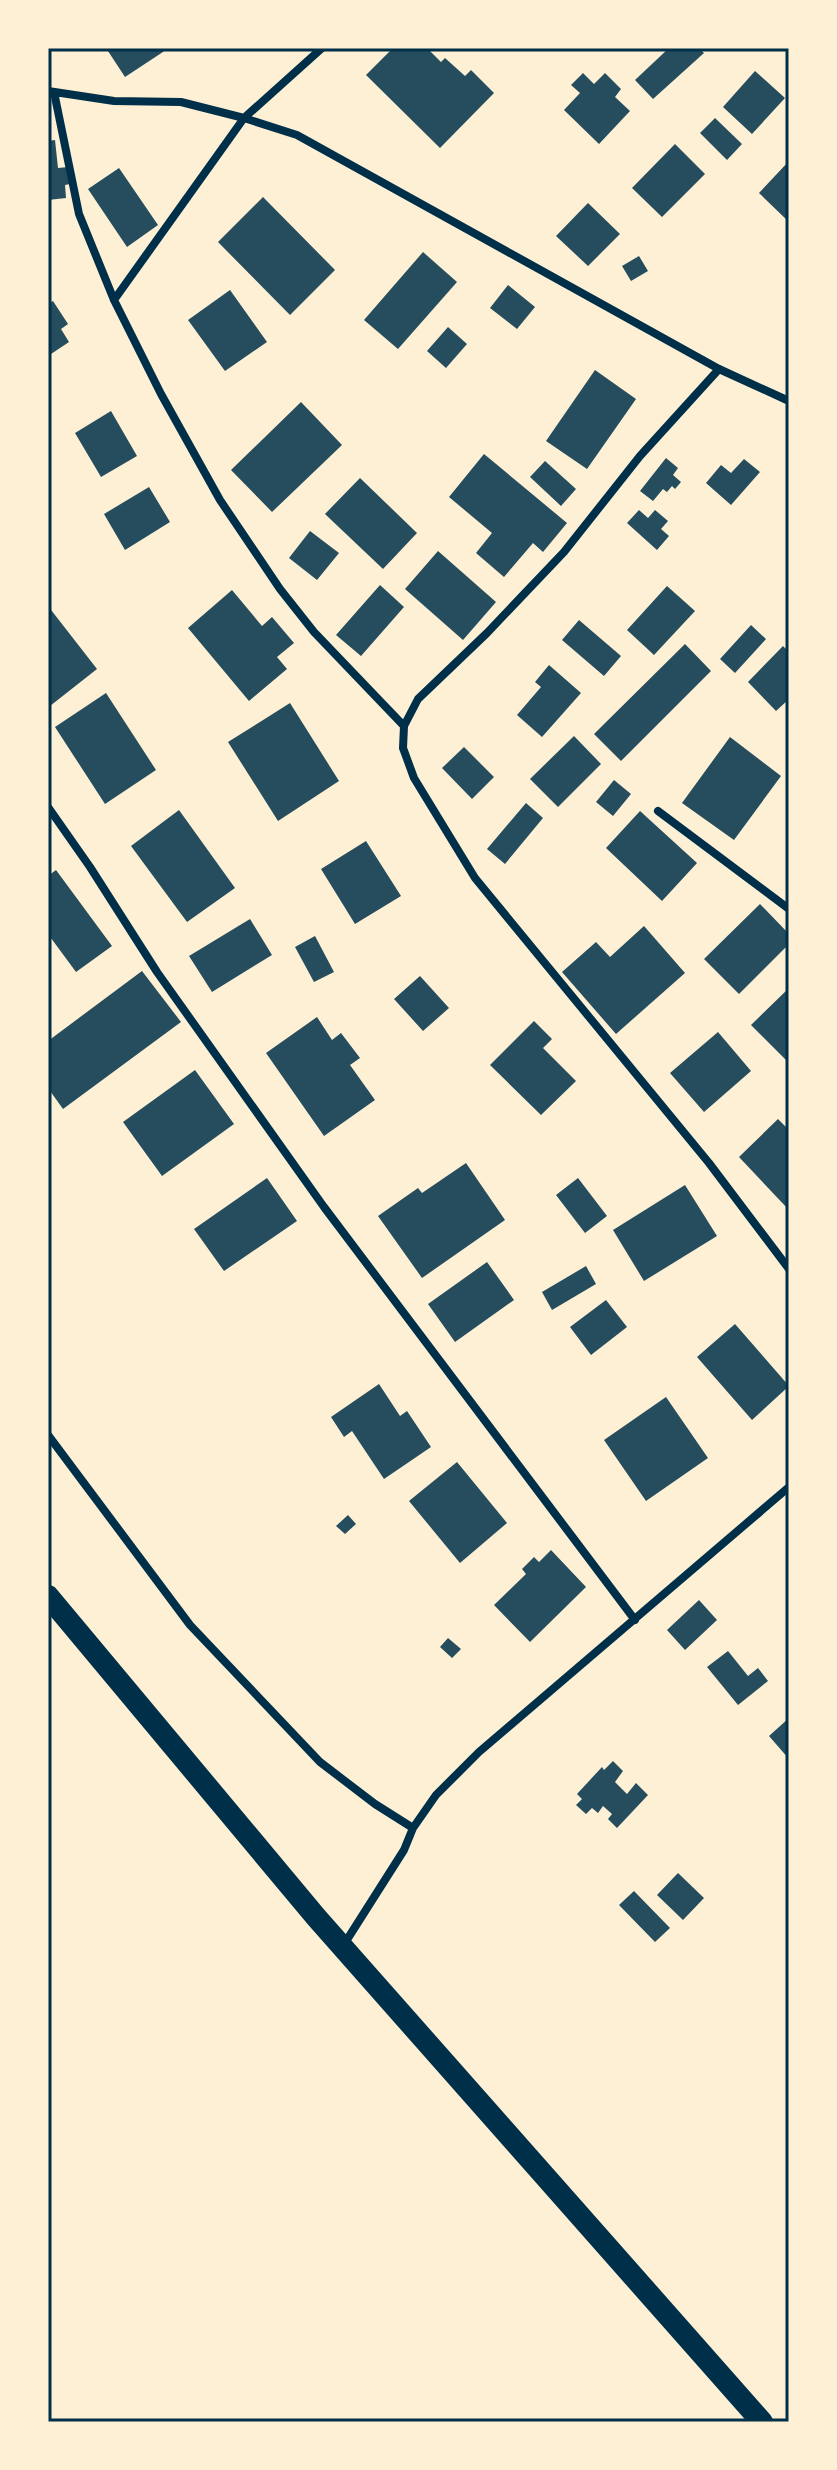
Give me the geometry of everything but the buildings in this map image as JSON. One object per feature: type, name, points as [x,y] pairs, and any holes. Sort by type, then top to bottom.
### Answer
[{"type":"highway","points":[[48,1596],[343,1947],[762,2422]]},
{"type":"street","points":[[114,300],[244,118],[322,48]]},
{"type":"street","points":[[404,726],[314,632],[247,543],[161,394],[114,300],[79,214],[51,91],[114,101],[181,102],[297,135],[719,369],[789,401]]},
{"type":"street","points":[[719,369],[640,456],[564,552],[487,633],[418,699],[404,726],[403,748],[414,778],[475,878],[709,1163],[789,1269]]},
{"type":"street","points":[[48,807],[157,972],[324,1207],[635,1620]]},
{"type":"street","points":[[658,811],[789,909]]},
{"type":"street","points":[[48,1435],[190,1625],[320,1762],[375,1804],[413,1828]]},
{"type":"street","points":[[343,1947],[436,1795],[479,1752],[789,1487]]}]
